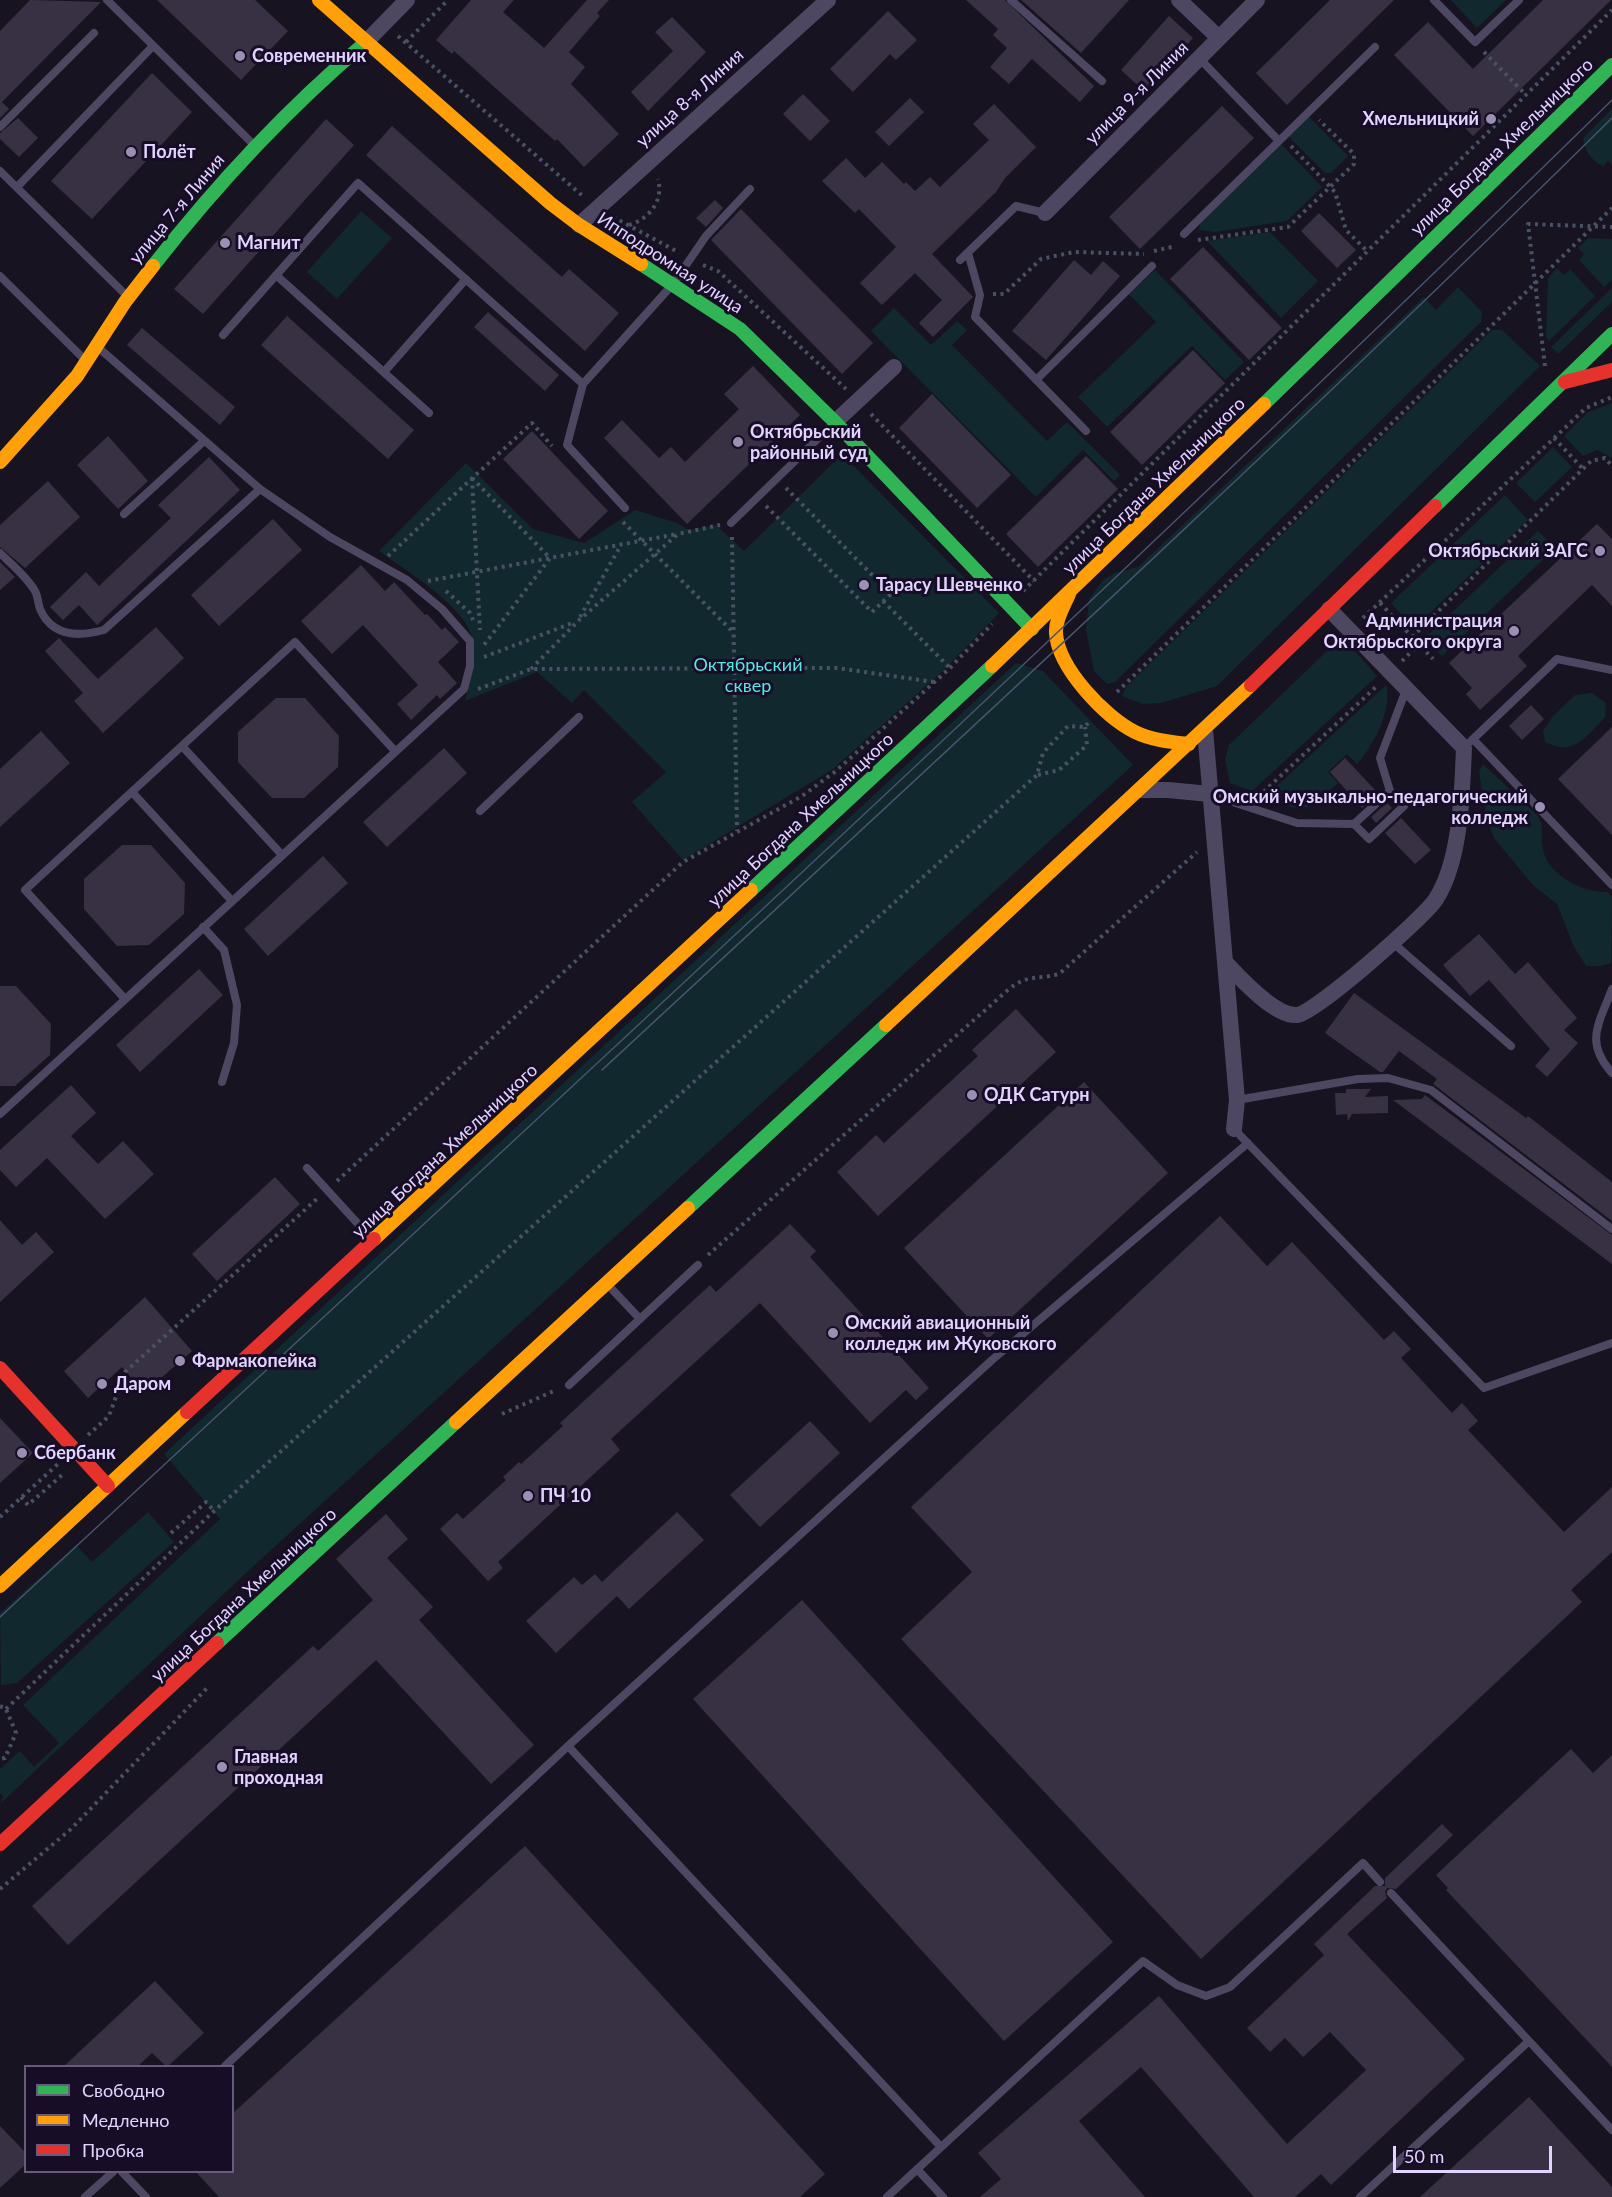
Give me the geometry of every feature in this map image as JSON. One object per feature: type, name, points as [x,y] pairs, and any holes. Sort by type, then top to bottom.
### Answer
[{"type":"main road","name":"Ипподромная улица","points":[[319,0],[550,203],[579,225],[740,329],[836,422],[1032,629]]},
{"type":"main road","name":"улица 7-я Линия","points":[[0,462],[61,398],[129,298],[166,249],[256,146],[324,76],[366,42]]},
{"type":"main road","name":"улица Богдана Хмельницкого","points":[[0,1586],[374,1242],[1032,629],[1612,65]]},
{"type":"main road","name":"улица Богдана Хмельницкого","points":[[0,1844],[1205,730],[1612,334]]},
{"type":"main road","points":[[1561,383],[1612,370]]},
{"type":"main road","points":[[1069,594],[1056,636],[1066,663],[1075,676],[1103,707],[1126,727],[1155,739],[1189,744]]},
{"type":"main road","points":[[0,1368],[108,1486]]},
{"type":"street","name":"улица 7-я Линия","points":[[366,42],[407,0]]},
{"type":"street","name":"улица 8-я Линия","points":[[579,225],[828,0]]},
{"type":"street","points":[[1179,0],[1219,38]]},
{"type":"street","name":"улица 9-я Линия","points":[[1045,213],[1257,0]]},
{"type":"street","points":[[836,422],[894,368]]},
{"type":"street","points":[[1225,962],[1244,982],[1282,1013],[1298,1015],[1317,1007],[1436,900],[1452,858],[1461,815],[1468,743],[1406,690],[1329,609]]},
{"type":"street","points":[[1205,730],[1237,1101],[1234,1129]]},
{"type":"street","points":[[1139,790],[1168,790],[1210,795]]},
{"type":"lane","points":[[107,0],[256,146]]},
{"type":"lane","points":[[1011,0],[1102,81]]},
{"type":"lane","points":[[1434,0],[1475,42],[1519,0]]},
{"type":"lane","points":[[0,127],[94,33]]},
{"type":"lane","points":[[17,188],[153,46]]},
{"type":"lane","points":[[1186,238],[1281,139],[1375,47]]},
{"type":"lane","points":[[1199,58],[1281,139]]},
{"type":"lane","points":[[0,171],[129,298]]},
{"type":"lane","points":[[223,335],[358,183],[583,384]]},
{"type":"lane","points":[[625,508],[567,445],[583,384],[673,284],[706,236],[750,189]]},
{"type":"lane","points":[[960,260],[1016,206],[1045,213]]},
{"type":"lane","points":[[968,253],[980,295],[975,317],[1086,431]]},
{"type":"lane","points":[[1036,380],[1152,266]]},
{"type":"lane","points":[[276,275],[429,413]]},
{"type":"lane","points":[[0,276],[87,362]]},
{"type":"lane","points":[[384,372],[466,279]]},
{"type":"lane","points":[[0,1114],[464,688],[470,666],[470,641],[442,609],[411,584],[330,537],[260,489],[98,346]]},
{"type":"lane","points":[[731,523],[836,422]]},
{"type":"lane","points":[[124,514],[204,441]]},
{"type":"lane","points":[[0,552],[36,591],[39,608],[48,622],[62,632],[83,636],[104,630],[260,489]]},
{"type":"lane","points":[[125,999],[25,890],[295,642],[395,751]]},
{"type":"lane","points":[[1612,670],[1557,659],[1468,743],[1612,885]]},
{"type":"lane","points":[[1354,824],[1369,839],[1404,806],[1390,791],[1380,758],[1406,690]]},
{"type":"lane","points":[[480,811],[579,717]]},
{"type":"lane","points":[[182,746],[282,855]]},
{"type":"lane","points":[[1210,795],[1297,823],[1354,824],[1390,791]]},
{"type":"lane","points":[[132,792],[232,901]]},
{"type":"lane","points":[[203,927],[224,950],[237,1005],[234,1043],[222,1082]]},
{"type":"lane","points":[[1392,941],[1512,1046]]},
{"type":"lane","points":[[1612,989],[1596,1036],[1600,1060],[1612,1073]]},
{"type":"lane","points":[[1237,1101],[1358,1079],[1388,1078],[1431,1090],[1612,1229]]},
{"type":"lane","points":[[1234,1129],[1484,1388],[1612,1343]]},
{"type":"lane","points":[[227,2065],[568,1746],[992,1360],[1248,1143]]},
{"type":"lane","points":[[307,1168],[374,1242]]},
{"type":"lane","points":[[568,1385],[698,1265]]},
{"type":"lane","points":[[606,1283],[640,1319]]},
{"type":"lane","points":[[568,1746],[941,2147]]},
{"type":"lane","points":[[887,2197],[1143,1961],[1177,1985],[1206,1996],[1230,1987],[1363,1863],[1380,1882]]},
{"type":"lane","points":[[1391,1893],[1612,2130]]},
{"type":"lane","points":[[1360,2197],[1529,2041]]},
{"type":"lane","points":[[917,2169],[943,2197]]},
{"type":"lane","points":[[85,2197],[112,2173]]},
{"type":"lane","points":[[123,2173],[146,2197]]},
{"type":"path","points":[[406,42],[448,0]]},
{"type":"path","points":[[1022,592],[1612,10]]},
{"type":"path","points":[[1475,42],[1526,95]]},
{"type":"path","points":[[1186,238],[1288,227],[1354,164],[1354,154],[1310,110]]},
{"type":"path","points":[[1281,139],[1335,192],[1346,230],[1368,252]]},
{"type":"path","points":[[1117,692],[1612,208]]},
{"type":"path","points":[[1545,367],[1528,224],[1612,227]]},
{"type":"path","points":[[980,295],[1004,294],[1041,259],[1074,252],[1139,255],[1178,245]]},
{"type":"path","points":[[1350,631],[1586,408],[1612,397]]},
{"type":"path","points":[[379,564],[532,423],[554,448]]},
{"type":"path","points":[[1554,438],[1583,469]]},
{"type":"path","points":[[1412,637],[1591,461],[1605,458],[1612,466]]},
{"type":"path","points":[[472,478],[550,558]]},
{"type":"path","points":[[472,478],[480,636]]},
{"type":"path","points":[[758,498],[872,612],[891,594],[777,479]]},
{"type":"path","points":[[616,515],[735,634]]},
{"type":"path","points":[[411,584],[731,523],[738,831]]},
{"type":"path","points":[[531,669],[578,621],[678,534]]},
{"type":"path","points":[[480,658],[578,621],[621,545]]},
{"type":"path","points":[[482,650],[550,558]]},
{"type":"path","points":[[883,602],[950,668]]},
{"type":"path","points":[[1380,603],[1433,659]]},
{"type":"path","points":[[0,1517],[108,1416],[125,1372],[327,1190],[683,862],[802,796],[836,771],[950,668],[992,624]]},
{"type":"path","points":[[1248,807],[1419,644]]},
{"type":"path","points":[[471,692],[531,669],[837,668],[935,682]]},
{"type":"path","points":[[1037,775],[1043,753],[1068,726],[1084,727],[1090,721]]},
{"type":"path","points":[[6,1709],[214,1511],[1037,775],[1059,770],[1087,745],[1084,727]]},
{"type":"path","points":[[698,1265],[1009,989],[1023,978],[1044,978],[1059,974],[1214,837]]},
{"type":"path","points":[[21,1497],[28,1505],[62,1475]]},
{"type":"path","points":[[171,1533],[206,1502],[214,1511]]},
{"type":"path","points":[[0,1706],[6,1709],[16,1733],[5,1758],[0,1759]]},
{"type":"green space","points":[[1451,0],[1506,0],[1477,28]]},
{"type":"green space","points":[[1612,109],[1612,165],[1608,161],[1603,166],[1589,155],[1583,138]]},
{"type":"green space","points":[[1308,116],[1348,156],[1331,173],[1325,173],[1288,136]]},
{"type":"green space","points":[[1281,144],[1322,187],[1287,221],[1215,232],[1199,230],[1200,223]]},
{"type":"green space","points":[[361,211],[392,238],[337,299],[307,272]]},
{"type":"green space","points":[[1270,232],[1318,281],[1281,318],[1207,241]]},
{"type":"green space","points":[[1588,238],[1612,239],[1612,280],[1604,287],[1579,260],[1584,254],[1578,248]]},
{"type":"green space","points":[[1557,268],[1564,275],[1570,269],[1595,296],[1549,341],[1546,337],[1548,278]]},
{"type":"green space","points":[[1155,270],[1244,362],[1225,380],[1192,346],[1107,427],[1078,397],[1156,322],[1129,294]]},
{"type":"green space","points":[[1458,287],[1482,312],[1481,322],[1115,682],[1107,684],[1094,671],[1086,630],[1089,599],[1104,579],[1115,573],[1138,567],[1424,297],[1436,310]]},
{"type":"green space","points":[[1612,288],[1612,302],[1558,354],[1551,347]]},
{"type":"green space","points":[[894,308],[931,345],[957,321],[967,330],[952,345],[1047,441],[1067,422],[1120,475],[1114,481],[1083,450],[1036,497],[871,331]]},
{"type":"green space","points":[[1492,330],[1502,330],[1540,366],[1217,686],[1161,703],[1143,704],[1122,696],[1126,687]]},
{"type":"green space","points":[[1612,403],[1612,458],[1597,450],[1583,456],[1564,436],[1588,412]]},
{"type":"green space","points":[[1553,447],[1572,467],[1535,502],[1516,483]]},
{"type":"green space","name":"Октябрьский сквер","points":[[842,454],[999,613],[945,669],[833,769],[683,860],[632,802],[666,772],[584,690],[572,703],[537,672],[465,701],[474,657],[469,629],[461,617],[435,591],[379,551],[466,463],[533,529],[584,543],[635,510],[677,523],[689,530],[716,525],[744,551]]},
{"type":"green space","points":[[1505,495],[1528,520],[1414,628],[1391,603]]},
{"type":"green space","points":[[1538,531],[1555,548],[1442,656],[1425,638]]},
{"type":"green space","points":[[1346,645],[1355,651],[1377,676],[1252,791],[1230,783],[1225,759],[1229,745],[1329,649]]},
{"type":"green space","points":[[1016,663],[1043,671],[1133,765],[259,1561],[0,1804],[3,1796],[0,1793],[0,1769],[20,1751],[34,1767],[59,1743],[23,1705],[220,1519],[164,1454]]},
{"type":"green space","points":[[1386,685],[1387,705],[1380,727],[1369,748],[1357,764],[1347,754],[1328,772],[1338,783],[1318,801],[1304,808],[1264,798]]},
{"type":"green space","points":[[1592,693],[1606,703],[1605,717],[1592,731],[1572,746],[1555,746],[1545,742],[1543,731],[1553,716],[1575,695]]},
{"type":"green space","points":[[1483,764],[1538,816],[1542,826],[1544,854],[1549,864],[1566,880],[1587,889],[1608,892],[1612,897],[1611,963],[1586,966],[1574,947],[1557,904],[1533,885],[1494,838],[1487,820],[1479,772]]},
{"type":"green space","points":[[148,1512],[174,1542],[17,1683],[1,1685],[0,1613],[76,1545],[92,1562]]},
{"type":"building","points":[[30,0],[101,2],[2,102],[9,109],[0,118],[0,31]]},
{"type":"building","name":"Современник","points":[[157,0],[255,0],[288,31],[241,80]]},
{"type":"building","points":[[471,0],[514,0],[503,12],[544,48],[587,0],[609,0],[597,13],[600,16],[569,52],[585,67],[571,84],[619,134],[584,167],[557,139],[555,141],[454,51],[452,54],[436,40]]},
{"type":"building","points":[[966,0],[1005,0],[1094,86],[1080,102],[1032,59],[1009,84],[990,67],[1007,48],[993,35],[998,29]]},
{"type":"building","points":[[1021,0],[1129,0],[1081,53]]},
{"type":"building","points":[[1330,0],[1394,0],[1287,105],[1256,73]]},
{"type":"building","points":[[1543,0],[1611,0],[1473,136],[1394,55],[1428,22],[1473,69]]},
{"type":"building","points":[[888,11],[917,40],[896,60],[890,54],[853,92],[830,69]]},
{"type":"building","points":[[1169,16],[1193,38],[1145,92],[1121,70]]},
{"type":"building","points":[[672,17],[706,52],[648,111],[631,92],[673,51],[655,32]]},
{"type":"building","points":[[152,73],[192,112],[92,219],[51,181]]},
{"type":"building","points":[[803,94],[830,121],[810,141],[783,114]]},
{"type":"building","points":[[910,98],[924,112],[889,146],[875,132]]},
{"type":"building","points":[[994,104],[1036,147],[1005,178],[996,192],[932,254],[973,297],[933,337],[919,323],[942,300],[915,273],[882,305],[860,283],[896,247],[859,209],[855,213],[822,181],[846,158],[865,178],[882,162],[904,184],[906,182],[915,191],[930,177],[940,187],[989,140],[973,124]]},
{"type":"building","points":[[1222,106],[1254,138],[1140,249],[1109,217]]},
{"type":"building","points":[[18,118],[38,138],[19,157],[0,139],[0,133]]},
{"type":"building","points":[[326,119],[354,145],[203,314],[174,289]]},
{"type":"building","points":[[392,126],[562,277],[569,269],[619,313],[585,351],[366,155]]},
{"type":"building","points":[[715,200],[723,208],[706,227],[696,218]]},
{"type":"building","points":[[741,209],[873,343],[842,374],[711,240]]},
{"type":"building","points":[[1319,213],[1356,250],[1337,268],[1301,231]]},
{"type":"building","points":[[1203,247],[1282,328],[1249,360],[1170,279]]},
{"type":"building","points":[[1074,260],[1091,275],[1103,261],[1120,276],[1046,360],[1012,331]]},
{"type":"building","points":[[488,312],[559,375],[545,391],[474,327]]},
{"type":"building","points":[[287,316],[414,430],[388,459],[261,345]]},
{"type":"building","points":[[142,328],[235,407],[220,425],[127,345]]},
{"type":"building","points":[[1193,350],[1225,383],[1142,465],[1110,432]]},
{"type":"building","name":"Октябрьский районный суд","points":[[753,366],[800,415],[687,524],[604,438],[622,420],[659,458],[671,447],[685,462],[739,409],[724,394]]},
{"type":"building","points":[[932,394],[1011,475],[977,508],[899,428]]},
{"type":"building","points":[[532,431],[608,511],[579,539],[503,459]]},
{"type":"building","points":[[108,436],[148,481],[118,509],[77,465]]},
{"type":"building","points":[[1086,456],[1118,489],[1038,567],[1006,534]]},
{"type":"building","points":[[209,457],[240,490],[97,625],[79,605],[63,620],[50,607],[86,572],[99,586],[171,518],[158,505]]},
{"type":"building","points":[[48,481],[80,517],[25,568],[0,547],[0,525]]},
{"type":"building","points":[[273,519],[302,550],[219,626],[191,595]]},
{"type":"building","name":"Администрация Октябрьского округа","points":[[1597,524],[1612,539],[1612,606],[1592,585],[1518,656],[1527,666],[1480,710],[1466,694],[1472,688],[1449,663]]},
{"type":"building","points":[[0,562],[15,577],[0,590]]},
{"type":"building","points":[[361,565],[385,591],[394,582],[425,615],[427,614],[442,630],[445,627],[459,642],[438,662],[457,683],[440,699],[437,695],[411,720],[397,704],[418,685],[363,625],[332,654],[301,621]]},
{"type":"building","points":[[156,627],[184,658],[103,733],[74,701],[83,693],[45,651],[59,638],[98,679]]},
{"type":"building","points":[[276,698],[305,698],[339,736],[338,767],[304,798],[272,798],[238,762],[238,732]]},
{"type":"building","points":[[1531,705],[1544,719],[1522,740],[1509,726]]},
{"type":"building","name":"Омский музыкально-педагогический колледж","points":[[1612,727],[1612,835],[1558,779]]},
{"type":"building","points":[[41,731],[70,763],[0,827],[0,769]]},
{"type":"building","points":[[444,748],[467,773],[387,847],[363,822]]},
{"type":"building","points":[[1345,758],[1378,793],[1362,808],[1330,772]]},
{"type":"building","points":[[1387,803],[1392,808],[1376,823],[1371,817]]},
{"type":"building","points":[[1401,818],[1431,850],[1415,864],[1385,833]]},
{"type":"building","points":[[122,845],[151,845],[185,883],[184,914],[149,945],[117,946],[84,909],[84,879]]},
{"type":"building","points":[[323,856],[348,883],[268,956],[244,929]]},
{"type":"building","points":[[1479,934],[1515,974],[1528,962],[1577,1018],[1564,1030],[1578,1043],[1547,1077],[1535,1066],[1550,1049],[1489,980],[1470,996],[1443,965]]},
{"type":"building","points":[[199,969],[223,995],[140,1072],[116,1045]]},
{"type":"building","points":[[0,986],[16,986],[51,1024],[50,1055],[15,1086],[0,1086]]},
{"type":"building","points":[[1354,993],[1526,1118],[1528,1116],[1612,1182],[1612,1221],[1433,1084],[1437,1079],[1399,1051],[1383,1072],[1380,1072],[1325,1033]]},
{"type":"building","name":"ОДК Сатурн","points":[[1016,1009],[1056,1052],[878,1216],[837,1172],[876,1135],[884,1143],[978,1056],[972,1050]]},
{"type":"building","points":[[1084,1082],[1168,1173],[988,1339],[904,1248]]},
{"type":"building","points":[[71,1085],[96,1113],[71,1136],[98,1164],[123,1141],[154,1174],[105,1219],[47,1158],[16,1187],[0,1170],[0,1150]]},
{"type":"building","points":[[1346,1089],[1371,1089],[1365,1097],[1388,1096],[1388,1113],[1352,1114],[1348,1121],[1347,1114],[1336,1115],[1335,1093],[1346,1093]]},
{"type":"building","points":[[1425,1095],[1612,1235],[1612,1264],[1393,1100],[1422,1099]]},
{"type":"building","points":[[275,1177],[300,1204],[217,1281],[192,1254]]},
{"type":"building","points":[[1220,1216],[1267,1266],[1292,1242],[1384,1340],[1394,1331],[1411,1349],[1401,1358],[1452,1413],[1462,1403],[1478,1421],[1468,1430],[1564,1532],[1612,1487],[1612,1552],[1571,1590],[1582,1602],[1201,1959],[901,1639],[972,1572],[911,1507]]},
{"type":"building","points":[[0,1220],[22,1245],[36,1232],[54,1252],[0,1302]]},
{"type":"building","name":"Омский авиационный колледж им Жуковского","points":[[790,1224],[816,1251],[810,1257],[929,1388],[916,1400],[906,1390],[870,1423],[760,1303],[611,1439],[620,1450],[498,1562],[503,1568],[488,1581],[440,1529],[457,1513],[463,1519],[506,1480],[503,1477],[519,1462],[521,1464],[563,1426],[560,1423],[710,1285],[716,1292]]},
{"type":"building","points":[[145,1297],[192,1351],[144,1393],[122,1367],[88,1398],[64,1371]]},
{"type":"building","points":[[0,1418],[33,1453],[0,1483]]},
{"type":"building","points":[[810,1421],[840,1453],[760,1527],[730,1495]]},
{"type":"building","points":[[677,1512],[704,1540],[629,1609],[617,1596],[556,1653],[526,1621],[574,1577],[582,1585],[595,1574],[602,1582]]},
{"type":"building","points":[[386,1514],[408,1539],[387,1558],[433,1607],[419,1620],[534,1745],[491,1784],[376,1660],[68,1945],[32,1906],[313,1646],[318,1651],[373,1600],[336,1559]]},
{"type":"building","points":[[802,1600],[1113,1942],[1004,2041],[693,1699]]},
{"type":"building","points":[[1571,1749],[1593,1773],[1612,1755],[1612,2067],[1446,1890],[1448,1888],[1436,1875]]},
{"type":"building","points":[[1442,1824],[1453,1835],[1396,1889],[1387,1888],[1385,1892],[1387,1898],[1347,1934],[1465,2059],[1331,2185],[1321,2174],[1295,2197],[1254,2197],[1141,2067],[1079,2121],[1145,2197],[980,2197],[1001,2179],[978,2153],[1159,1996],[1287,2144],[1366,2070],[1330,2032],[1303,2057],[1285,2038],[1270,2052],[1247,2028],[1324,1955],[1314,1944],[1375,1886],[1385,1886],[1385,1878]]},
{"type":"building","points":[[525,1846],[825,2174],[800,2197],[219,2197],[197,2173],[234,2173],[234,2112]]},
{"type":"building","points":[[155,1981],[204,2033],[169,2065],[165,2065],[152,2053],[139,2065],[65,2065]]},
{"type":"building","points":[[1529,2097],[1612,2187],[1612,2197],[1420,2197]]},
{"type":"building","points":[[0,2126],[24,2151],[24,2166],[0,2188]]},
{"type":"tram line","points":[[0,1617],[1013,674],[1414,293],[1612,100]]},
{"type":"tram line","points":[[602,1070],[1237,479],[1612,118]]},
{"type":"traffic: fast","points":[[153,266],[254,148],[308,94],[366,42]]},
{"type":"traffic: fast","points":[[1264,404],[1612,65]]},
{"type":"traffic: fast","points":[[641,264],[740,329],[835,422],[1032,629]]},
{"type":"traffic: fast","points":[[1435,506],[1612,334]]},
{"type":"traffic: fast","points":[[751,890],[992,666]]},
{"type":"traffic: fast","points":[[688,1208],[886,1025]]},
{"type":"traffic: fast","points":[[217,1643],[456,1422]]},
{"type":"traffic: slow","points":[[319,0],[550,203],[579,225],[641,264]]},
{"type":"traffic: slow","points":[[0,462],[77,376],[125,302],[153,266]]},
{"type":"traffic: slow","points":[[992,666],[1264,404]]},
{"type":"traffic: slow","points":[[1069,594],[1058,618],[1056,633],[1065,661],[1085,690],[1110,715],[1135,732],[1154,739],[1189,744]]},
{"type":"traffic: slow","points":[[886,1025],[1251,685]]},
{"type":"traffic: slow","points":[[374,1239],[751,890]]},
{"type":"traffic: slow","points":[[456,1422],[688,1208]]},
{"type":"traffic: slow","points":[[0,1586],[187,1412]]},
{"type":"traffic: jam","points":[[1565,382],[1612,370]]},
{"type":"traffic: jam","points":[[1251,685],[1435,506]]},
{"type":"traffic: jam","points":[[187,1412],[374,1239]]},
{"type":"traffic: jam","points":[[0,1368],[108,1486]]},
{"type":"traffic: jam","points":[[0,1844],[217,1643]]},
{"type":"place","name":"Современник","points":[[240,56]]},
{"type":"place","name":"Хмельницкий","points":[[1491,119]]},
{"type":"place","name":"Полёт","points":[[131,152]]},
{"type":"place","name":"Магнит","points":[[225,243]]},
{"type":"place","name":"Октябрьский районный суд","points":[[738,442]]},
{"type":"place","name":"Октябрьский ЗАГС","points":[[1600,551]]},
{"type":"place","name":"Тарасу Шевченко","points":[[864,585]]},
{"type":"place","name":"Администрация Октябрьского округа","points":[[1514,631]]},
{"type":"place","name":"Омский музыкально-педагогический колледж","points":[[1540,807]]},
{"type":"place","name":"ОДК Сатурн","points":[[972,1095]]},
{"type":"place","name":"Омский авиационный колледж им Жуковского","points":[[833,1333]]},
{"type":"place","name":"Фармакопейка","points":[[180,1361]]},
{"type":"place","name":"Даром","points":[[102,1384]]},
{"type":"place","name":"Сбербанк","points":[[22,1453]]},
{"type":"place","name":"ПЧ 10","points":[[528,1496]]},
{"type":"place","name":"Главная проходная","points":[[222,1767]]}]
